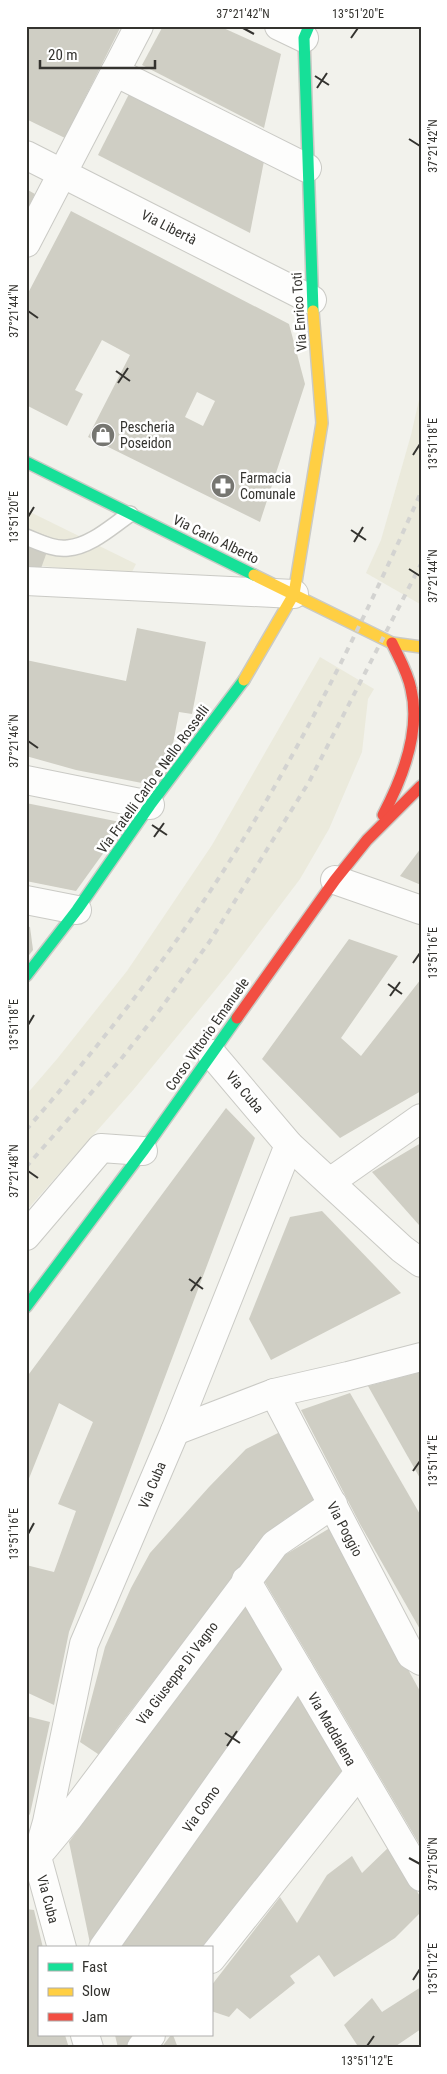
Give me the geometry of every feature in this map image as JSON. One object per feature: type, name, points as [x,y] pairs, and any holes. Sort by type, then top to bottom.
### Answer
[{"type":"main road","name":"Via Enrico Toti","points":[[294,594],[322,423],[312,300],[308,168],[307,32]]},
{"type":"main road","name":"Via Carlo Alberto","points":[[26,462],[392,643],[421,647]]},
{"type":"main road","name":"Via Fratelli Carlo e Nello Rosselli","points":[[26,976],[77,910],[150,805],[239,688],[294,594]]},
{"type":"main road","points":[[368,840],[392,799],[413,727],[416,695],[392,643]]},
{"type":"main road","name":"Corso Vittorio Emanuele","points":[[26,1307],[143,1151],[335,880],[368,840],[421,786]]},
{"type":"street","points":[[26,243],[139,26]]},
{"type":"street","points":[[279,26],[307,32]]},
{"type":"street","points":[[115,72],[308,168]]},
{"type":"street","name":"Via Libertà","points":[[26,154],[312,300]]},
{"type":"street","points":[[26,581],[294,594]]},
{"type":"street","points":[[26,780],[150,805]]},
{"type":"street","points":[[335,880],[421,910]]},
{"type":"street","points":[[26,900],[77,910]]},
{"type":"street","name":"Via Cuba","points":[[61,1946],[32,1864],[47,1822],[84,1644],[175,1432],[289,1145],[212,1054]]},
{"type":"street","points":[[330,1182],[421,1118]]},
{"type":"street","points":[[289,1145],[402,1249],[421,1263]]},
{"type":"street","points":[[26,1236],[101,1148],[143,1151]]},
{"type":"street","points":[[175,1432],[274,1393],[421,1357]]},
{"type":"street","name":"Via Poggio","points":[[274,1393],[411,1655],[421,1660]]},
{"type":"street","name":"Via Giuseppe Di Vagno","points":[[32,1864],[68,1820],[246,1580],[275,1544],[333,1504]]},
{"type":"street","name":"Via Maddalena","points":[[246,1580],[358,1774],[421,1877]]},
{"type":"street","name":"Via Como","points":[[104,1946],[299,1670]]},
{"type":"street","points":[[212,1958],[358,1774]]},
{"type":"street","points":[[141,2048],[150,2036]]},
{"type":"lane","points":[[26,537],[54,547],[68,548],[90,541],[130,514]]},
{"type":"shaded area","points":[[421,391],[420,604],[366,573],[381,540],[411,435]]},
{"type":"shaded area","points":[[26,510],[136,564],[130,576],[26,564]]},
{"type":"shaded area","points":[[320,657],[374,689],[368,699],[362,752],[329,829],[300,879],[230,972],[134,1089],[26,1211],[26,1095],[127,971],[212,845]]},
{"type":"building","points":[[26,26],[121,26],[65,138],[26,119]]},
{"type":"building","points":[[163,26],[219,26],[281,54],[264,128],[142,65]]},
{"type":"building","points":[[129,94],[264,161],[250,233],[98,155]]},
{"type":"building","points":[[26,189],[35,194],[26,212]]},
{"type":"building","points":[[71,211],[289,324],[305,384],[260,522],[88,437],[130,355],[102,340],[75,390],[83,394],[67,426],[26,405],[26,297]],"holes":[[[197,392],[215,401],[203,426],[185,417]]]},
{"type":"building","points":[[26,528],[52,538],[40,571],[26,566]]},
{"type":"building","points":[[137,628],[206,642],[192,714],[179,712],[172,749],[152,785],[76,770],[26,756],[26,660],[126,681]]},
{"type":"building","points":[[26,803],[125,823],[76,891],[26,881]]},
{"type":"building","points":[[421,848],[421,885],[400,876]]},
{"type":"building","points":[[26,926],[30,927],[33,950],[26,959]]},
{"type":"building","points":[[349,939],[398,956],[341,1038],[361,1056],[421,979],[421,1091],[340,1138],[262,1059]]},
{"type":"building","points":[[226,1108],[255,1138],[69,1632],[54,1705],[26,1692],[26,1565],[54,1572],[76,1511],[58,1504],[93,1422],[59,1403],[26,1486],[26,1378]]},
{"type":"building","points":[[421,1143],[421,1223],[419,1225],[372,1172]]},
{"type":"building","points":[[322,1211],[401,1293],[271,1360],[249,1319],[290,1217]]},
{"type":"building","points":[[421,1372],[421,1480],[368,1386]]},
{"type":"building","points":[[350,1393],[421,1516],[421,1631],[360,1524],[301,1410]]},
{"type":"building","points":[[280,1432],[317,1503],[285,1519],[260,1542],[116,1730],[101,1756],[80,1742],[105,1647],[131,1588],[150,1553],[246,1449]]},
{"type":"building","points":[[330,1528],[421,1693],[421,1847],[263,1579],[278,1559]]},
{"type":"building","points":[[248,1599],[287,1664],[92,1946],[91,1946],[69,1842]]},
{"type":"building","points":[[300,1689],[345,1767],[207,1946],[116,1946]]},
{"type":"building","points":[[26,1716],[50,1722],[30,1814],[26,1819]]},
{"type":"building","points":[[390,1846],[421,1898],[421,1912],[395,1938],[334,1977],[319,1955],[290,1976],[295,1983],[250,2019],[237,2008],[229,2017],[212,2011],[212,1985],[280,1897],[297,1923],[327,1875],[352,1856],[362,1873]]},
{"type":"building","points":[[26,1909],[34,1910],[43,1946],[38,1946],[38,2036],[65,2036],[69,2048],[26,2048]]},
{"type":"building","points":[[421,1987],[421,2029],[393,2048],[359,2048],[344,2025],[372,1998],[382,2012]]},
{"type":"building","points":[[115,2036],[135,2036],[127,2048],[118,2048]]},
{"type":"building","points":[[170,2036],[173,2036],[178,2048],[161,2048]]},
{"type":"railway","points":[[26,1130],[87,1058],[144,985],[181,934],[250,829],[341,663],[421,492]]},
{"type":"railway","points":[[26,1167],[121,1059],[210,941],[309,782],[421,564]]},
{"type":"traffic: fast","points":[[309,26],[304,38],[313,311]]},
{"type":"traffic: fast","points":[[26,462],[254,575]]},
{"type":"traffic: fast","points":[[26,976],[77,910],[150,805],[244,680]]},
{"type":"traffic: fast","points":[[26,1307],[143,1151],[237,1018]]},
{"type":"traffic: slow","points":[[244,680],[294,594],[322,423],[313,311]]},
{"type":"traffic: slow","points":[[254,575],[392,643],[421,647]]},
{"type":"traffic: jam","points":[[383,815],[403,770],[412,737],[414,721],[410,683],[392,643]]},
{"type":"traffic: jam","points":[[237,1018],[335,880],[367,840],[421,786]]},
{"type":"place","name":"Pescheria Poseidon","points":[[103,435]]},
{"type":"place","name":"Farmacia Comunale","points":[[223,486]]}]
